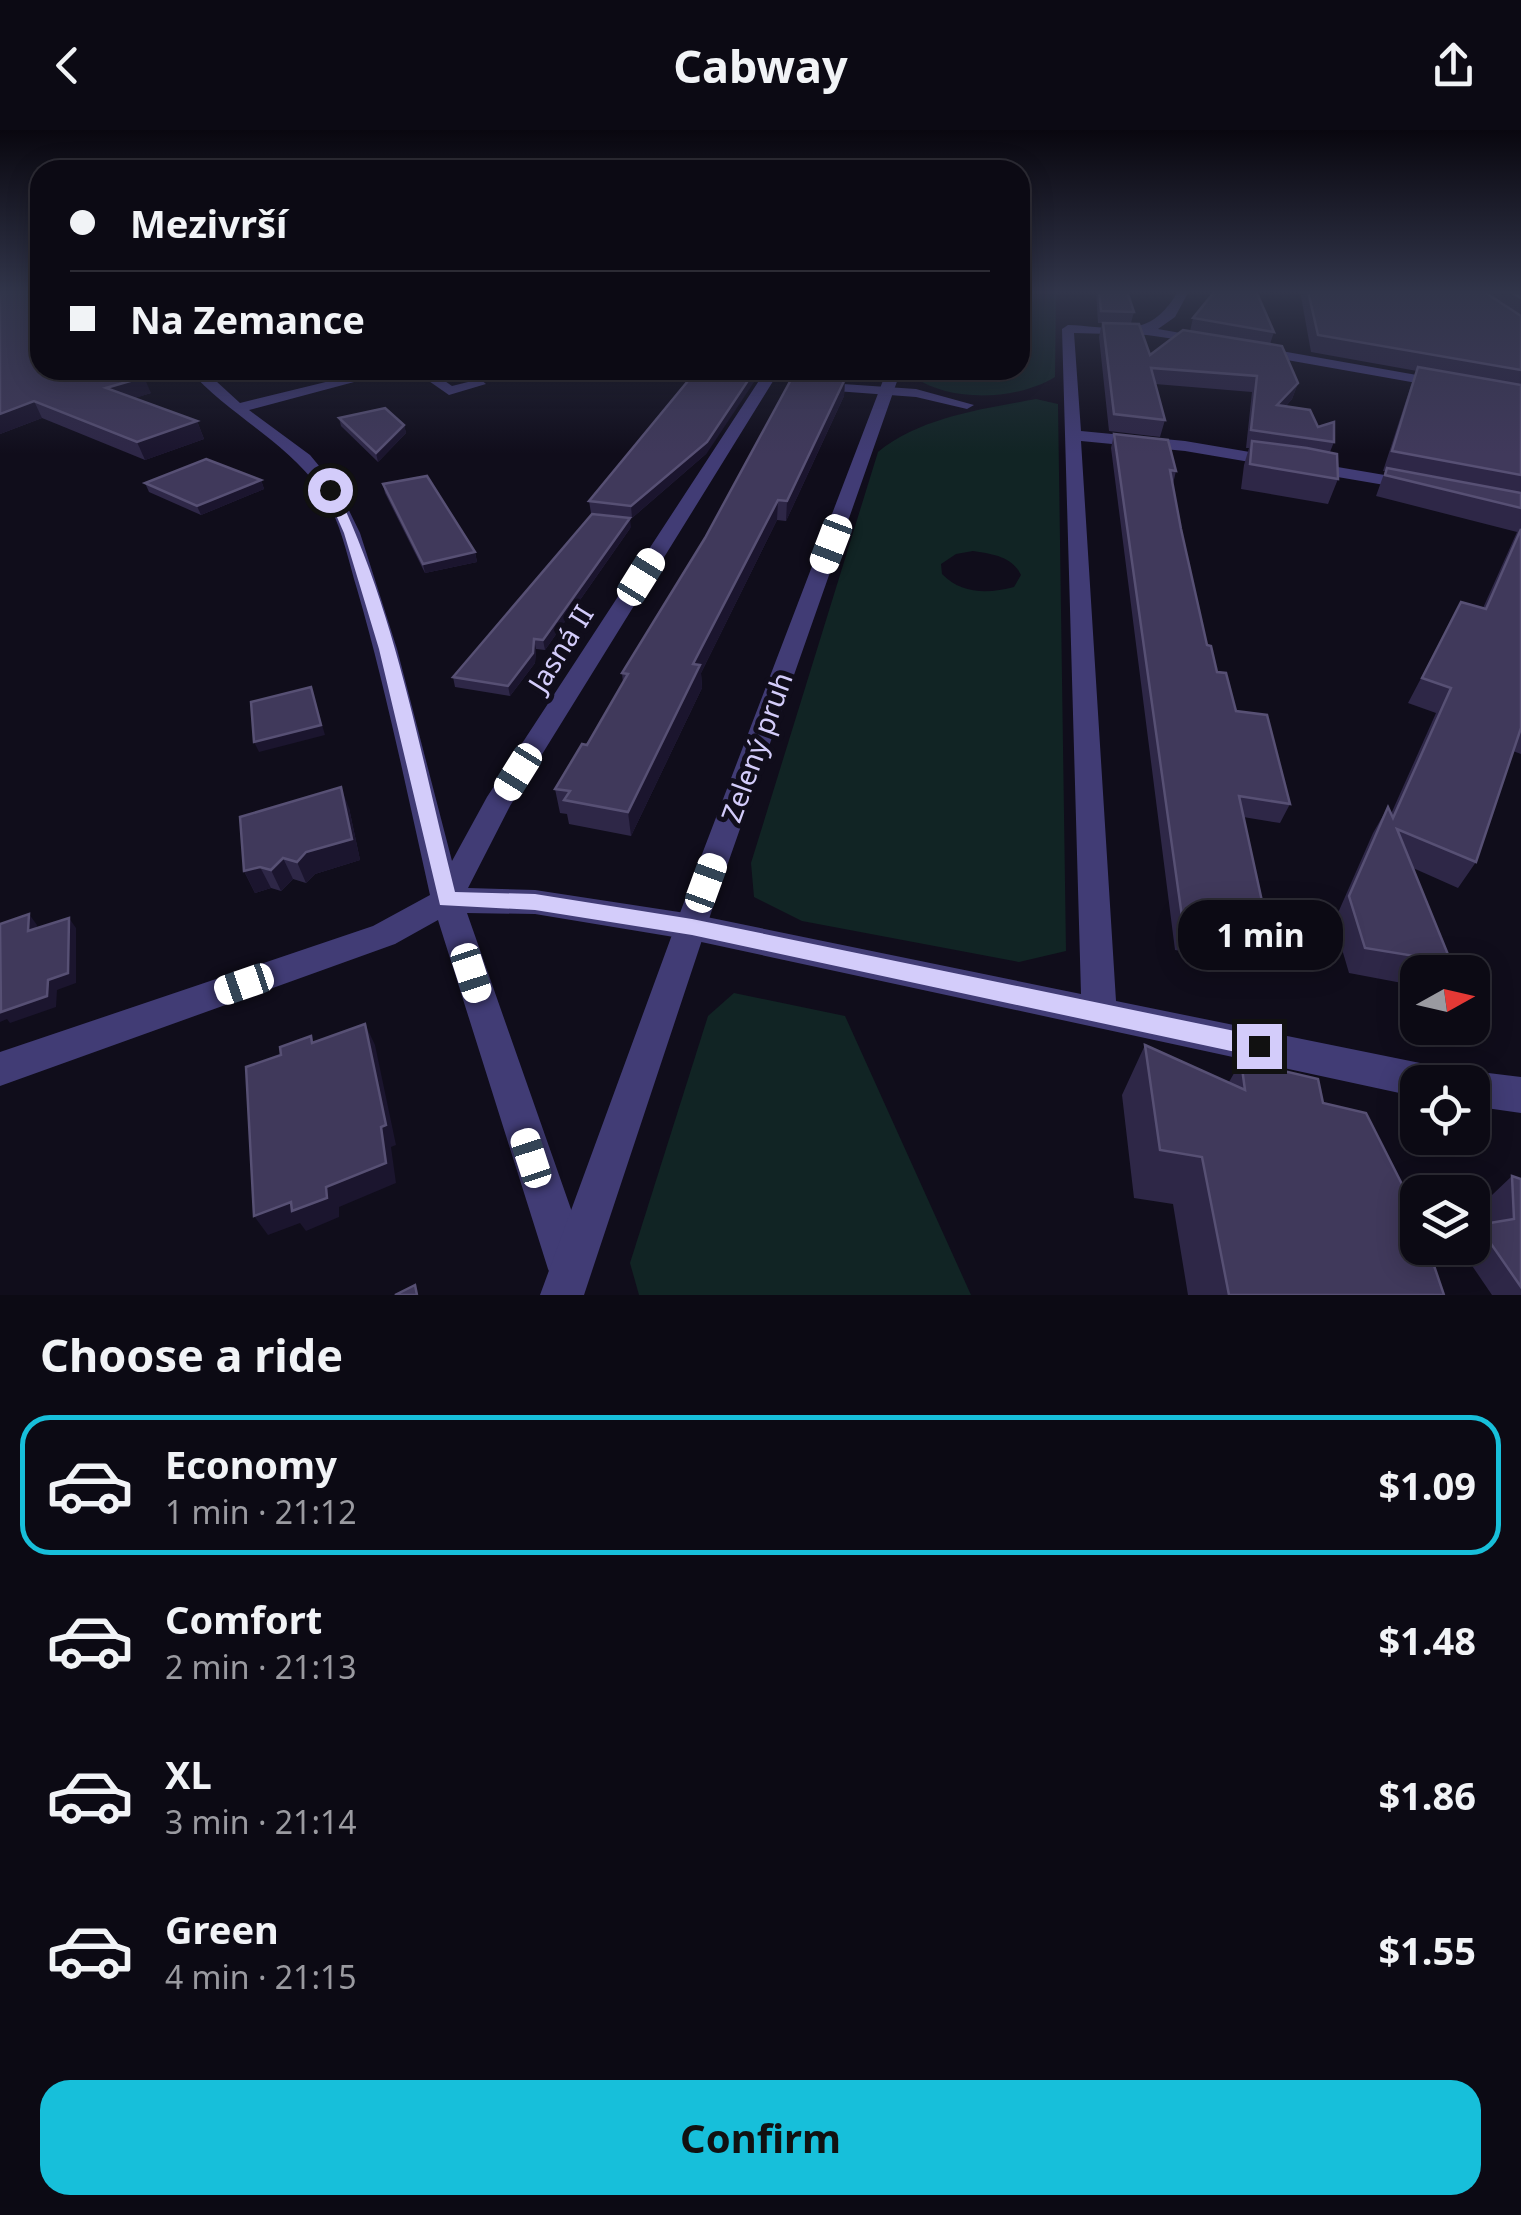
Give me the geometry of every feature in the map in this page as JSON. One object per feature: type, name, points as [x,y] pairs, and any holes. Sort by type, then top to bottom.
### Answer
[{"type":"street","points":[[1069,345],[1100,1011]]},
{"type":"street","points":[[1246,349],[1462,387]]},
{"type":"street","points":[[207,380],[304,459],[330,490],[350,533],[386,649],[447,900],[566,1282]]},
{"type":"street","points":[[237,408],[351,380]]},
{"type":"street","points":[[434,380],[450,391],[479,384],[474,380]]},
{"type":"street","name":"Jasná II","points":[[447,900],[497,804],[772,380]]},
{"type":"street","points":[[800,385],[891,381],[916,393],[967,405]]},
{"type":"street","name":"Zelený pruh","points":[[566,1282],[891,381]]},
{"type":"street","points":[[1073,435],[1184,446],[1332,468],[1442,491]]},
{"type":"street","points":[[0,1069],[384,935],[447,900],[535,902],[692,927],[1400,1076]]},
{"type":"street","points":[[1490,1091],[1521,1095]]},
{"type":"green space","points":[[1030,345],[1055,345],[1055,377],[1040,385],[984,395],[920,380],[1030,380]]},
{"type":"green space","points":[[1036,399],[1058,404],[1066,951],[1019,962],[802,921],[754,897],[751,863],[878,452],[933,422]],"holes":[[[973,551],[1001,557],[1012,564],[1021,575],[1014,587],[975,591],[949,581],[942,574],[941,564],[956,554]]]},
{"type":"green space","points":[[734,993],[845,1016],[971,1295],[639,1295],[630,1263],[708,1016]]},
{"type":"building","points":[[0,345],[30,345],[30,380],[134,380],[106,388],[197,421],[137,442],[34,401],[0,414]]},
{"type":"building","points":[[1106,345],[1147,345],[1150,355],[1163,345],[1278,345],[1282,346],[1298,383],[1277,405],[1310,410],[1318,427],[1334,422],[1334,442],[1251,430],[1257,376],[1151,368],[1165,420],[1114,414]]},
{"type":"building","points":[[1378,345],[1521,345],[1521,370]]},
{"type":"building","points":[[1418,367],[1521,385],[1521,475],[1392,451]]},
{"type":"building","points":[[689,380],[748,380],[707,442],[631,506],[589,501]]},
{"type":"building","points":[[791,380],[845,380],[787,501],[778,500],[693,664],[700,665],[628,812],[564,800],[570,791],[555,789],[582,744],[587,745],[628,674],[622,673],[705,538]]},
{"type":"building","points":[[385,408],[404,425],[376,453],[339,418]]},
{"type":"building","points":[[1114,434],[1168,440],[1176,471],[1170,470],[1181,529],[1207,645],[1211,646],[1217,672],[1226,673],[1236,711],[1267,715],[1290,804],[1239,796],[1272,947],[1184,931]]},
{"type":"building","points":[[1252,441],[1337,454],[1338,479],[1250,464]]},
{"type":"building","points":[[206,459],[261,480],[197,506],[145,483]]},
{"type":"building","points":[[1387,468],[1521,493],[1521,508],[1385,475]]},
{"type":"building","points":[[427,476],[475,552],[423,564],[383,484]]},
{"type":"building","points":[[592,514],[630,518],[543,640],[534,639],[533,653],[508,686],[453,677]]},
{"type":"building","points":[[1521,529],[1521,728],[1476,862],[1397,829],[1448,955],[1408,955],[1365,948],[1349,896],[1388,807],[1393,818],[1451,688],[1422,678],[1461,602],[1486,609]]},
{"type":"building","points":[[311,687],[321,725],[254,742],[251,702]]},
{"type":"building","points":[[341,787],[352,839],[306,852],[297,862],[283,858],[271,870],[260,867],[244,871],[240,817]]},
{"type":"building","points":[[29,914],[28,931],[69,918],[68,973],[48,980],[47,996],[1,1012],[0,924]]},
{"type":"building","points":[[365,1024],[386,1125],[381,1127],[386,1163],[326,1187],[327,1198],[292,1211],[291,1202],[254,1216],[246,1067],[281,1055],[280,1047],[311,1036],[312,1043]]},
{"type":"building","points":[[1145,1045],[1245,1090],[1241,1061],[1318,1079],[1323,1103],[1366,1113],[1400,1180],[1400,1265],[1434,1265],[1444,1295],[1229,1295],[1202,1157],[1160,1150]]},
{"type":"building","points":[[1512,1176],[1521,1179],[1521,1287],[1490,1242],[1490,1223],[1514,1219]]},
{"type":"building","points":[[415,1285],[417,1295],[395,1295]]},
{"type":"route","points":[[330,490],[350,533],[386,649],[447,900],[535,902],[692,927],[1259,1046]]}]
